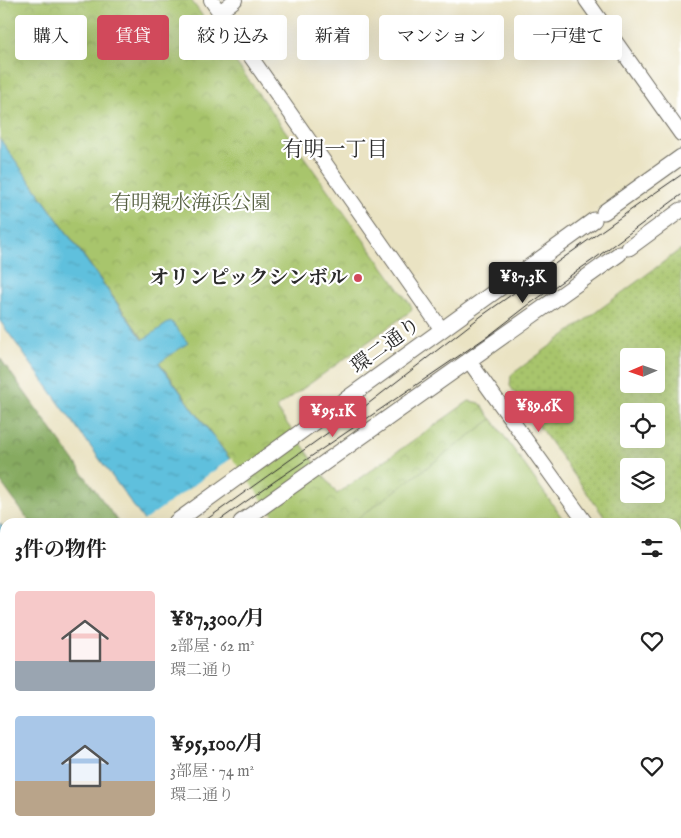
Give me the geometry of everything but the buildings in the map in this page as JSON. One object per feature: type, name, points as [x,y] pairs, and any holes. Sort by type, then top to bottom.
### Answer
[{"type":"main road","name":"環二通り","points":[[182,518],[681,157]]},
{"type":"main road","points":[[247,518],[681,210]]},
{"type":"street","points":[[211,0],[442,330]]},
{"type":"street","points":[[220,12],[235,0]]},
{"type":"street","points":[[586,0],[681,134]]},
{"type":"street","points":[[469,361],[582,518]]},
{"type":"green space","name":"有明親水海浜公園","points":[[0,0],[191,0],[202,15],[179,15],[179,60],[234,60],[412,307],[411,311],[276,408],[337,494],[469,401],[480,403],[562,518],[273,518],[159,362],[187,343],[171,321],[144,340],[0,139]]},
{"type":"green space","points":[[681,249],[681,518],[605,518],[510,386],[511,375]]},
{"type":"green space","points":[[0,358],[115,518],[27,518],[0,481]]},
{"type":"green space","points":[[492,419],[562,518],[359,518]]},
{"type":"water","points":[[0,139],[143,340],[171,321],[188,343],[159,363],[273,518],[142,518],[0,321]]},
{"type":"pier","points":[[232,458],[275,518],[148,518]]},
{"type":"tram line","points":[[209,518],[364,407],[480,317],[681,175]]},
{"type":"tram line","points":[[223,518],[491,334],[681,195]]},
{"type":"place","name":"オリンピックシンボル","points":[[358,278]]},
{"type":"district","name":"有明一丁目","points":[[335,150]]}]
